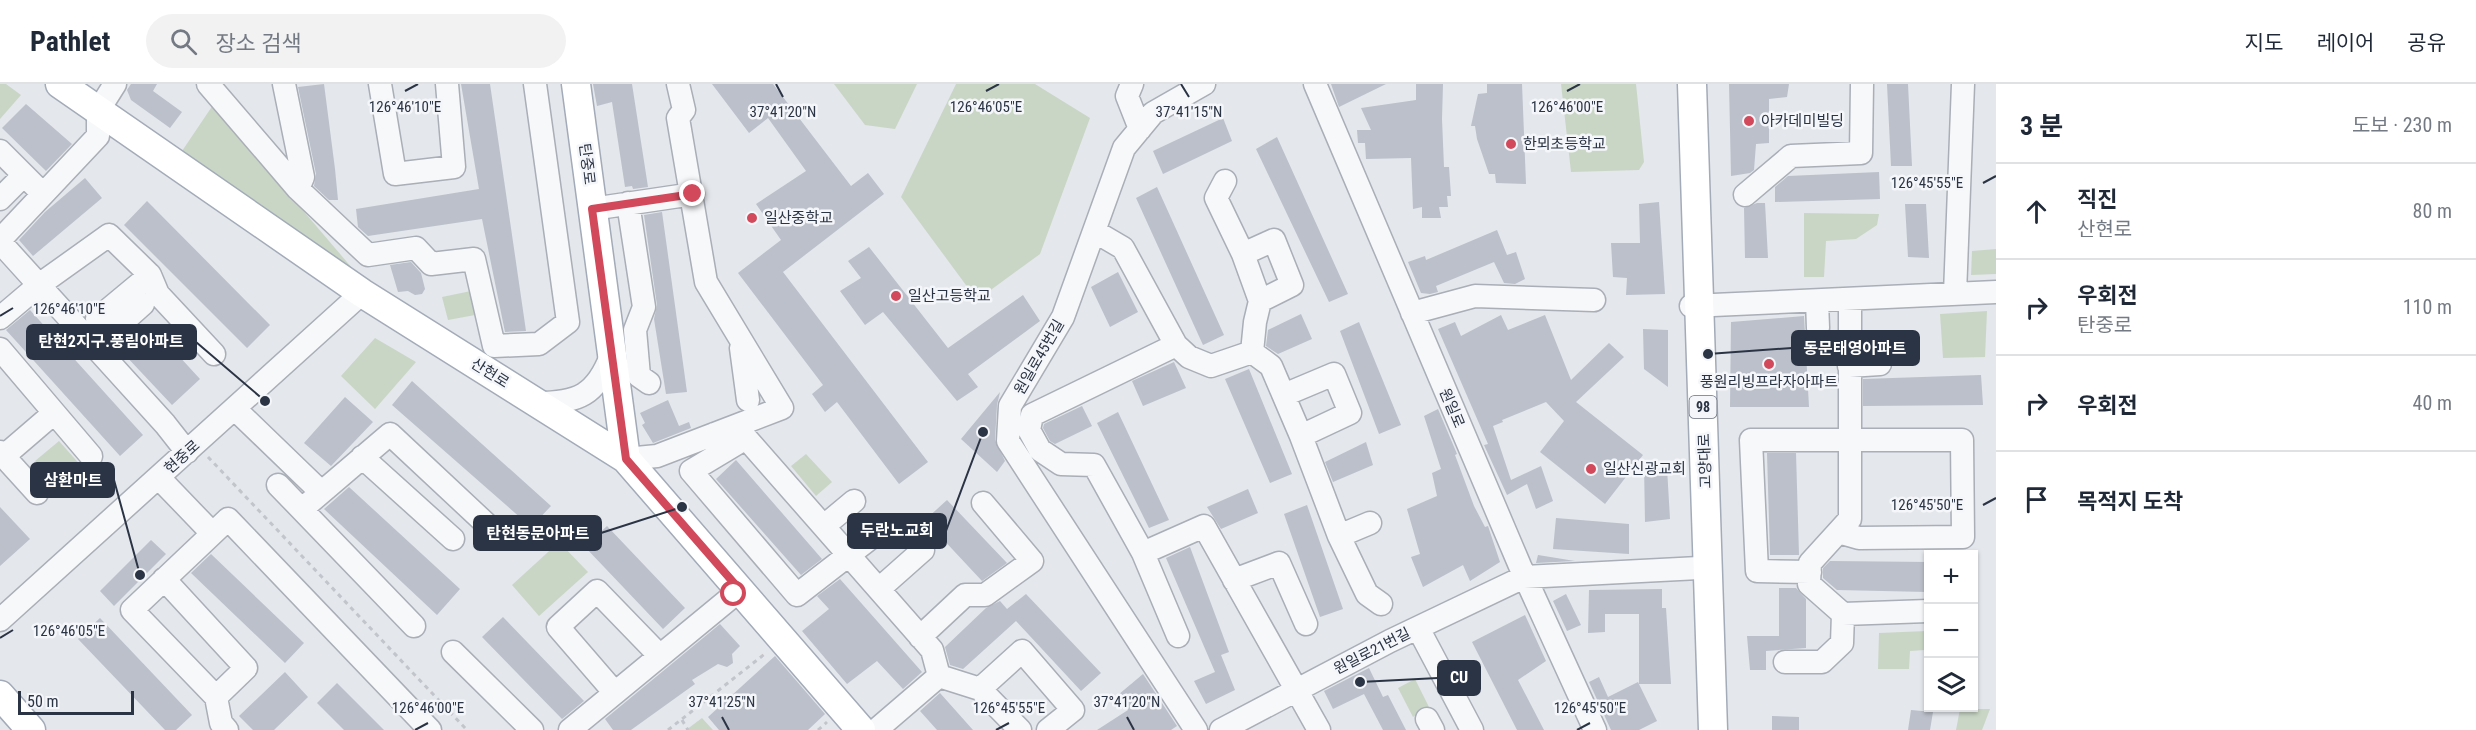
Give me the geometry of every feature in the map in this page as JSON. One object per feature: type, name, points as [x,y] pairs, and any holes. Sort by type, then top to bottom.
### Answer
[{"type":"main road","name":"산현로","points":[[60,84],[362,293],[626,459],[861,730]]},
{"type":"main road","name":"탄중로","points":[[576,84],[626,459]]},
{"type":"main road","name":"고양대로","points":[[1683,84],[1696,306],[1713,730]]},
{"type":"main road","name":"고양대로","points":[[1692,84],[1701,730]]},
{"type":"main road","points":[[0,695],[31,730]]},
{"type":"street","points":[[115,84],[99,111],[98,136],[0,241],[95,347],[197,454]]},
{"type":"street","points":[[208,84],[298,189],[368,255],[416,248],[432,264],[474,259],[494,346],[538,344],[568,322],[535,84]]},
{"type":"street","points":[[284,84],[303,177],[298,189]]},
{"type":"street","points":[[380,84],[395,174],[454,167],[447,84]]},
{"type":"street","points":[[678,84],[684,110],[678,118],[693,194],[706,282],[782,408],[720,442],[691,471],[797,595],[877,533]]},
{"type":"street","points":[[1132,84],[1127,96],[1140,129]]},
{"type":"street","name":"원일로45번길","points":[[1196,730],[1008,441],[1010,406],[1063,318],[1124,148],[1153,113],[1204,84]]},
{"type":"street","name":"원일로","points":[[1315,84],[1524,577],[1595,730]]},
{"type":"street","points":[[1745,195],[1791,156],[1861,153],[1862,84]]},
{"type":"street","points":[[1955,294],[1963,84]]},
{"type":"street","points":[[0,151],[43,194]]},
{"type":"street","points":[[0,199],[24,176]]},
{"type":"street","points":[[1225,181],[1216,198],[1243,254],[1260,301],[1252,352]]},
{"type":"street","points":[[592,209],[693,194]]},
{"type":"street","points":[[627,204],[644,307],[635,330],[639,376],[648,383]]},
{"type":"street","points":[[1094,231],[1104,234],[1123,248],[1176,345],[1188,357],[1211,366],[1252,352]]},
{"type":"street","points":[[0,318],[39,285],[110,235],[150,275],[158,294],[214,354]]},
{"type":"street","points":[[1243,254],[1274,240],[1292,285],[1260,301]]},
{"type":"street","points":[[96,319],[150,275]]},
{"type":"street","points":[[1696,306],[1996,292]]},
{"type":"street","name":"현중로","points":[[0,620],[159,478],[197,454],[235,409],[362,293]]},
{"type":"street","points":[[1412,313],[1475,296],[1594,300]]},
{"type":"street","points":[[1850,299],[1850,519],[1810,563],[1809,584],[1843,614],[1924,611]]},
{"type":"street","points":[[1817,301],[1818,328]]},
{"type":"street","points":[[95,347],[143,304]]},
{"type":"street","points":[[740,337],[748,400]]},
{"type":"street","points":[[1176,345],[1032,415],[1029,430],[1040,450],[1061,464],[1094,465],[1143,553],[1178,636]]},
{"type":"street","points":[[0,348],[91,456]]},
{"type":"street","points":[[1252,352],[1271,366],[1301,436],[1339,536],[1367,594],[1381,604]]},
{"type":"street","points":[[537,403],[562,403],[585,394],[603,378],[611,356]]},
{"type":"street","points":[[1849,366],[1880,364]]},
{"type":"street","points":[[1284,395],[1334,374],[1350,413],[1301,436]]},
{"type":"street","points":[[235,409],[321,492]]},
{"type":"street","points":[[37,493],[2,454],[54,413]]},
{"type":"street","points":[[302,509],[390,434],[498,535]]},
{"type":"street","points":[[626,459],[657,456],[746,438],[932,650],[939,676]]},
{"type":"street","points":[[1810,572],[1757,571],[1751,440],[1962,440],[1963,537],[1859,538],[1838,532]]},
{"type":"street","points":[[362,457],[453,539]]},
{"type":"street","points":[[159,478],[212,533]]},
{"type":"street","points":[[278,485],[414,626]]},
{"type":"street","points":[[824,526],[854,501]]},
{"type":"street","points":[[920,637],[965,595],[985,595],[1032,561],[983,503]]},
{"type":"street","points":[[227,730],[221,723],[216,697],[132,610],[228,519],[430,730]]},
{"type":"street","points":[[1339,536],[1370,524]]},
{"type":"street","points":[[1143,553],[1204,526],[1295,690],[1320,730]]},
{"type":"street","points":[[879,589],[922,550]]},
{"type":"street","points":[[1234,580],[1279,563],[1306,624]]},
{"type":"street","points":[[1524,577],[1699,568]]},
{"type":"street","name":"원일로21번길","points":[[1221,730],[1295,690],[1524,577]]},
{"type":"street","points":[[164,579],[246,668],[216,697]]},
{"type":"street","points":[[579,728],[615,693],[740,590]]},
{"type":"street","points":[[615,693],[558,627],[597,591],[660,656]]},
{"type":"street","points":[[1785,662],[1821,662],[1842,643],[1843,614]]},
{"type":"street","points":[[1418,628],[1472,730]]},
{"type":"street","points":[[980,689],[1022,651],[1073,710],[1048,730]]},
{"type":"street","points":[[453,652],[532,730]]},
{"type":"street","points":[[939,676],[980,689],[1020,730]]},
{"type":"street","points":[[876,730],[939,676]]},
{"type":"path","points":[[197,454],[467,730]]},
{"type":"path","points":[[668,730],[766,653]]},
{"type":"path","points":[[681,720],[688,730]]},
{"type":"green space","points":[[0,84],[6,84],[21,95],[0,119]]},
{"type":"green space","points":[[834,84],[917,84],[895,129],[865,125]]},
{"type":"green space","points":[[956,84],[1035,84],[1090,118],[1040,254],[977,300],[901,197]]},
{"type":"green space","points":[[1561,84],[1636,84],[1644,162],[1639,170],[1571,172]]},
{"type":"green space","points":[[213,105],[358,275],[182,151]]},
{"type":"green space","points":[[1804,213],[1879,214],[1877,225],[1856,239],[1826,241],[1824,277],[1804,277]]},
{"type":"green space","points":[[1996,249],[1996,274],[1971,275],[1972,251]]},
{"type":"green space","points":[[471,291],[475,315],[448,320],[442,297]]},
{"type":"green space","points":[[1987,311],[1985,357],[1943,358],[1940,314]]},
{"type":"green space","points":[[375,338],[416,362],[375,409],[341,376]]},
{"type":"green space","points":[[59,441],[83,468],[57,489],[35,461]]},
{"type":"green space","points":[[806,454],[832,482],[816,496],[791,466]]},
{"type":"green space","points":[[559,542],[588,572],[539,616],[512,585]]},
{"type":"green space","points":[[1924,631],[1924,650],[1910,651],[1909,669],[1878,669],[1879,633]]},
{"type":"green space","points":[[1415,679],[1429,707],[1413,717],[1398,688]]},
{"type":"green space","points":[[1978,709],[1990,709],[1982,730],[1956,730],[1959,712],[1978,712]]},
{"type":"green space","points":[[702,718],[713,730],[686,730]]},
{"type":"building","points":[[131,84],[157,84],[153,91],[182,112],[170,128],[131,100],[127,90]]},
{"type":"building","points":[[324,84],[338,200],[329,200],[314,186],[316,174],[298,87]]},
{"type":"building","points":[[461,84],[490,84],[526,331],[505,332],[482,219],[368,236],[358,227],[356,209],[479,189]]},
{"type":"building","points":[[593,84],[632,84],[648,187],[633,189],[632,186],[625,187],[612,102],[597,106]]},
{"type":"building","points":[[712,84],[773,84],[851,186],[868,173],[884,194],[783,272],[928,462],[899,484],[837,402],[825,412],[812,394],[823,385],[738,273],[781,240],[756,204],[806,171],[768,118],[749,133]]},
{"type":"building","points":[[1331,84],[1386,84],[1339,107]]},
{"type":"building","points":[[1416,84],[1443,84],[1444,167],[1449,167],[1451,196],[1447,196],[1448,207],[1439,207],[1441,218],[1422,218],[1422,207],[1413,209],[1411,158],[1366,159],[1365,143],[1358,143],[1357,130],[1371,130],[1361,108],[1416,100]]},
{"type":"building","points":[[1487,84],[1522,84],[1526,184],[1496,183],[1495,174],[1489,174],[1475,126],[1471,126],[1478,94],[1487,93]]},
{"type":"building","name":"아카데미빌딩","points":[[1729,84],[1789,84],[1787,97],[1769,99],[1769,143],[1756,144],[1754,170],[1750,173],[1731,176]]},
{"type":"building","points":[[1887,84],[1908,84],[1912,166],[1891,166]]},
{"type":"building","points":[[26,104],[72,144],[46,171],[2,128]]},
{"type":"building","points":[[1223,118],[1232,141],[1163,174],[1153,151]]},
{"type":"building","points":[[1277,137],[1348,294],[1329,302],[1256,149]]},
{"type":"building","points":[[1879,172],[1880,199],[1775,202],[1775,187],[1788,176]]},
{"type":"building","points":[[85,178],[102,198],[33,256],[19,240],[45,212]]},
{"type":"building","points":[[1157,187],[1224,335],[1203,345],[1136,198]]},
{"type":"building","points":[[147,201],[270,325],[247,348],[124,225]]},
{"type":"building","points":[[1659,202],[1665,294],[1626,295],[1627,278],[1613,277],[1611,243],[1640,243],[1639,204]]},
{"type":"building","points":[[1757,203],[1765,203],[1768,258],[1745,258],[1744,208]]},
{"type":"building","points":[[1905,204],[1926,204],[1929,258],[1908,257]]},
{"type":"building","points":[[662,212],[687,392],[666,394],[654,319],[657,305],[644,215]]},
{"type":"building","points":[[1497,230],[1507,255],[1516,252],[1525,279],[1515,284],[1504,283],[1494,262],[1436,286],[1438,292],[1421,293],[1408,262],[1425,256],[1426,260]]},
{"type":"building","points":[[869,247],[948,348],[1023,295],[1040,321],[968,374],[978,387],[957,401],[883,312],[865,325],[840,291],[861,278],[848,261]]},
{"type":"building","points":[[411,262],[421,273],[425,289],[422,294],[415,295],[408,291],[398,292],[390,265]]},
{"type":"building","points":[[1118,272],[1138,312],[1110,327],[1091,287]]},
{"type":"building","points":[[30,310],[143,435],[120,456],[6,330]]},
{"type":"building","points":[[1301,314],[1312,339],[1278,354],[1266,346],[1268,330]]},
{"type":"building","points":[[1501,315],[1508,330],[1545,315],[1571,380],[1609,343],[1624,357],[1576,402],[1643,455],[1605,504],[1540,452],[1564,421],[1546,402],[1493,426],[1511,480],[1541,466],[1553,501],[1536,509],[1527,484],[1507,495],[1484,445],[1488,444],[1438,329],[1455,322],[1461,336]]},
{"type":"building","name":"풍원리빙프라자아파트","points":[[1804,316],[1809,407],[1730,407],[1731,322]]},
{"type":"building","points":[[1359,322],[1401,425],[1379,434],[1340,331]]},
{"type":"building","points":[[154,329],[200,379],[172,405],[124,354]]},
{"type":"building","points":[[1643,329],[1668,330],[1668,387],[1644,369]]},
{"type":"building","points":[[1174,362],[1186,388],[1143,406],[1132,381]]},
{"type":"building","points":[[1249,369],[1292,474],[1270,483],[1225,379]]},
{"type":"building","points":[[1981,375],[1983,405],[1863,406],[1863,379]]},
{"type":"building","points":[[412,381],[551,506],[531,527],[392,405]]},
{"type":"building","points":[[1000,392],[995,440],[1005,461],[997,472],[961,439]]},
{"type":"building","points":[[345,397],[373,422],[331,466],[304,443]]},
{"type":"building","points":[[668,400],[679,426],[689,422],[691,428],[653,443],[642,425],[645,423],[640,413]]},
{"type":"building","points":[[1082,406],[1092,426],[1055,444],[1050,441],[1043,428],[1044,424]]},
{"type":"building","points":[[1438,409],[1457,454],[1455,455],[1474,506],[1485,527],[1488,526],[1500,562],[1470,581],[1463,565],[1423,587],[1411,557],[1420,554],[1407,509],[1437,496],[1432,473],[1441,469],[1424,416]]},
{"type":"building","points":[[1118,412],[1169,520],[1149,528],[1097,423]]},
{"type":"building","points":[[1366,442],[1373,465],[1333,482],[1325,462]]},
{"type":"building","points":[[1767,453],[1796,453],[1799,555],[1770,555]]},
{"type":"building","points":[[736,460],[822,559],[801,575],[716,479]]},
{"type":"building","points":[[1644,464],[1653,472],[1667,468],[1670,519],[1645,522]]},
{"type":"building","points":[[349,487],[460,589],[437,615],[324,509]]},
{"type":"building","points":[[1248,489],[1258,513],[1221,529],[1207,507]]},
{"type":"building","points":[[947,500],[1007,563],[982,581],[925,520]]},
{"type":"building","points":[[1307,505],[1343,609],[1320,617],[1284,514]]},
{"type":"building","points":[[0,507],[30,539],[0,566]]},
{"type":"building","points":[[1556,518],[1629,524],[1629,554],[1553,549]]},
{"type":"building","points":[[607,526],[685,608],[663,629],[585,547]]},
{"type":"building","points":[[151,540],[166,554],[114,606],[100,591]]},
{"type":"building","points":[[1190,547],[1229,652],[1221,655],[1235,690],[1206,704],[1194,681],[1215,672],[1166,558]]},
{"type":"building","points":[[211,554],[304,643],[285,663],[191,573]]},
{"type":"building","points":[[1538,555],[1575,561],[1536,563]]},
{"type":"building","points":[[1830,561],[1924,562],[1924,592],[1837,590],[1823,578],[1823,568]]},
{"type":"building","points":[[840,579],[922,672],[903,689],[877,661],[847,684],[802,631],[829,609],[817,596]]},
{"type":"building","points":[[1779,588],[1796,588],[1806,599],[1806,648],[1766,651],[1766,670],[1750,670],[1747,636],[1779,636]]},
{"type":"building","points":[[1662,589],[1662,608],[1666,608],[1671,684],[1639,684],[1639,614],[1605,614],[1605,632],[1588,633],[1589,590]]},
{"type":"building","points":[[1026,594],[1101,673],[1081,691],[1016,621],[963,669],[950,665],[945,647],[986,608],[1000,601],[1007,609]]},
{"type":"building","points":[[1566,594],[1581,625],[1567,631],[1553,601]]},
{"type":"building","points":[[1525,615],[1546,661],[1518,680],[1544,730],[1517,730],[1472,642]]},
{"type":"building","points":[[503,617],[584,701],[562,719],[482,637]]},
{"type":"building","points":[[100,618],[192,715],[176,730],[165,730],[78,639]]},
{"type":"building","points":[[720,624],[740,646],[732,654],[733,663],[727,667],[718,664],[692,680],[695,684],[631,730],[613,730],[605,719]]},
{"type":"building","points":[[775,656],[825,714],[808,730],[719,730],[708,717]]},
{"type":"building","points":[[1369,668],[1383,697],[1388,695],[1406,730],[1383,730],[1364,694],[1333,709],[1324,691]]},
{"type":"building","points":[[285,672],[308,697],[274,730],[253,730],[239,716]]},
{"type":"building","points":[[1143,674],[1177,726],[1171,730],[1097,730],[1128,710],[1118,695]]},
{"type":"building","points":[[1599,677],[1608,697],[1638,682],[1657,721],[1639,730],[1611,730],[1589,682]]},
{"type":"building","points":[[337,683],[384,730],[344,730],[317,703]]},
{"type":"building","points":[[940,693],[973,730],[937,730],[920,711]]},
{"type":"building","points":[[1911,710],[1933,712],[1930,730],[1908,730]]},
{"type":"building","points":[[1772,716],[1799,717],[1799,730],[1772,730]]},
{"type":"place","name":"아카데미빌딩","points":[[1749,121]]},
{"type":"place","name":"한뫼초등학교","points":[[1511,144]]},
{"type":"place","name":"일산중학교","points":[[752,218]]},
{"type":"place","name":"일산고등학교","points":[[896,296]]},
{"type":"place","name":"동문태영아파트","points":[[1708,354]]},
{"type":"place","name":"풍원리빙프라자아파트","points":[[1769,364]]},
{"type":"place","name":"탄현2지구.풍림아파트","points":[[265,401]]},
{"type":"place","name":"두란노교회","points":[[983,432]]},
{"type":"place","name":"일산신광교회","points":[[1591,469]]},
{"type":"place","name":"탄현동문아파트","points":[[682,507]]},
{"type":"place","name":"삼환마트","points":[[140,575]]},
{"type":"place","name":"CU","points":[[1360,682]]},
{"type":"route","points":[[693,194],[592,209],[626,459],[740,590],[734,594]]}]
